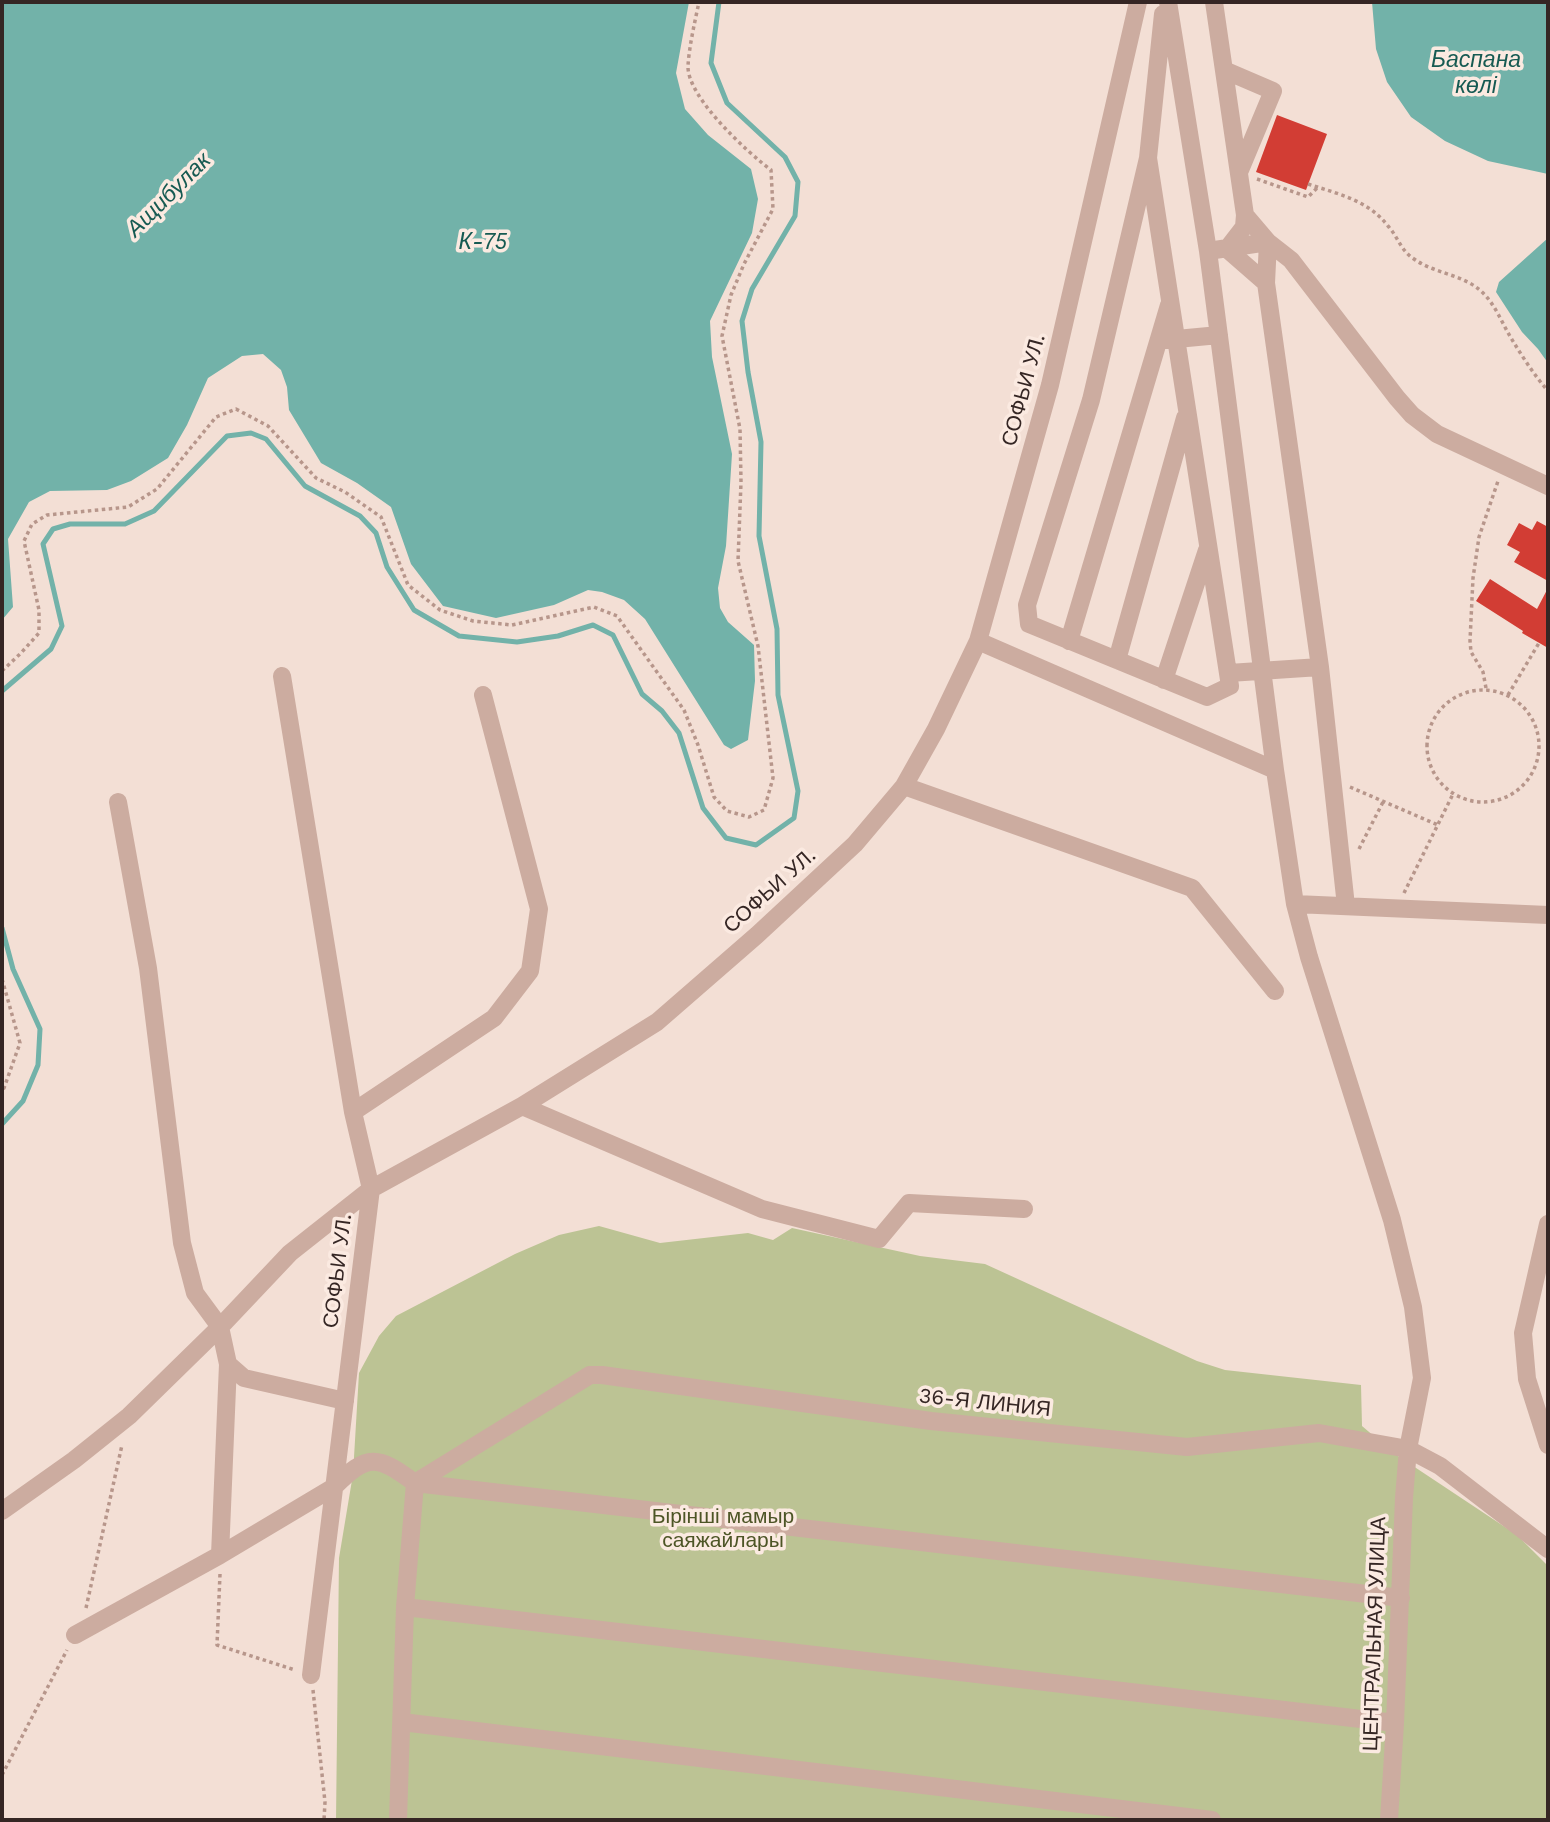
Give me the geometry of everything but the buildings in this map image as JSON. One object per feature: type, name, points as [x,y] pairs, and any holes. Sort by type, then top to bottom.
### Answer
[{"type":"street","name":"СОФЬИ УЛ.","points":[[311,1675],[371,1189],[522,1106],[657,1022],[757,935],[855,844],[904,786],[936,729],[978,641],[1050,385],[1138,2]]},
{"type":"street","points":[[1166,2],[1148,158],[1091,400],[1027,605],[1029,624],[1207,697],[1230,686],[1188,411],[1167,340]]},
{"type":"street","name":"ЦЕНТРАЛЬНАЯ УЛИЦА","points":[[1166,2],[1208,251],[1275,770],[1295,904],[1309,957],[1392,1220],[1413,1307],[1422,1378],[1408,1449],[1404,1498],[1389,1820]]},
{"type":"street","points":[[1213,2],[1245,215],[1244,227],[1227,248]]},
{"type":"street","points":[[1224,70],[1273,91],[1239,172]]},
{"type":"street","points":[[1069,640],[1167,340],[1170,301],[1148,158]]},
{"type":"street","points":[[1245,215],[1268,242],[1291,260],[1396,398],[1412,415],[1437,433],[1548,486]]},
{"type":"street","points":[[1208,251],[1268,242]]},
{"type":"street","points":[[1268,242],[1266,282],[1320,667],[1346,906]]},
{"type":"street","points":[[1227,248],[1266,282]]},
{"type":"street","points":[[1167,340],[1219,335]]},
{"type":"street","points":[[1117,660],[1188,411]]},
{"type":"street","points":[[1164,680],[1209,545]]},
{"type":"street","points":[[978,641],[1275,770]]},
{"type":"street","points":[[1228,673],[1320,667]]},
{"type":"street","points":[[2,1511],[74,1460],[129,1416],[220,1327],[290,1253],[371,1189],[353,1112],[282,676]]},
{"type":"street","points":[[353,1112],[494,1018],[530,971],[539,909],[482,695]]},
{"type":"street","points":[[904,786],[1192,888],[1275,991]]},
{"type":"street","points":[[118,802],[148,968],[182,1243],[195,1293],[220,1327],[228,1364],[220,1555]]},
{"type":"street","points":[[1295,904],[1548,915]]},
{"type":"street","points":[[522,1106],[762,1209],[879,1239],[909,1203],[1024,1209]]},
{"type":"street","points":[[1548,1224],[1523,1333],[1527,1379],[1548,1445]]},
{"type":"street","points":[[1530,1306],[1548,1309]]},
{"type":"street","points":[[228,1364],[244,1378],[345,1401]]},
{"type":"street","name":"36-Я ЛИНИЯ","points":[[415,1483],[590,1375],[602,1375],[931,1421],[1187,1447],[1319,1433],[1408,1449],[1440,1466],[1548,1549]]},
{"type":"street","points":[[75,1635],[334,1488],[365,1462],[381,1462],[395,1468],[415,1483],[1401,1598]]},
{"type":"street","points":[[398,1820],[405,1607],[415,1483]]},
{"type":"street","points":[[405,1607],[1395,1723]]},
{"type":"street","points":[[402,1721],[1212,1820]]},
{"type":"path","points":[[2,671],[39,633],[39,610],[24,541],[32,524],[47,515],[128,507],[157,489],[216,417],[236,409],[268,426],[316,478],[345,492],[380,517],[408,585],[440,610],[473,621],[512,625],[594,607],[617,616],[684,710],[698,745],[713,797],[727,811],[749,817],[764,810],[774,778],[758,646],[738,561],[740,429],[722,336],[731,295],[744,264],[774,209],[771,170],[747,152],[698,96],[688,69],[699,2]]},
{"type":"path","points":[[1239,172],[1308,197],[1318,187]]},
{"type":"path","points":[[1308,184],[1357,200],[1371,208],[1388,226],[1405,253],[1418,262],[1459,278],[1482,292],[1548,391]]},
{"type":"path","points":[[1486,688],[1483,671],[1471,652],[1473,578],[1479,537],[1503,466]]},
{"type":"path","points":[[1508,695],[1539,643]]},
{"type":"path","points":[[1486,688],[1508,695],[1523,705],[1534,720],[1539,737],[1539,755],[1533,773],[1522,787],[1507,797],[1489,802],[1471,801],[1453,794],[1439,782],[1429,765],[1426,746],[1429,727],[1438,710],[1453,698],[1486,688]]},
{"type":"path","points":[[1331,779],[1438,825]]},
{"type":"path","points":[[1396,909],[1453,794]]},
{"type":"path","points":[[1342,876],[1383,802]]},
{"type":"path","points":[[2,979],[20,1043],[2,1091]]},
{"type":"path","points":[[2,1775],[85,1615],[129,1416]]},
{"type":"path","points":[[220,1555],[217,1645],[311,1675],[325,1802],[324,1820]]},
{"type":"green space","name":"Бірінші мамыр саяжайлары","points":[[599,1226],[660,1243],[748,1233],[773,1240],[792,1228],[920,1256],[985,1264],[1197,1361],[1225,1370],[1361,1385],[1362,1426],[1395,1454],[1517,1535],[1548,1566],[1548,1820],[336,1820],[339,1558],[353,1474],[359,1373],[379,1336],[396,1316],[515,1254],[559,1235]]},
{"type":"water","name":"К-75","points":[[2,2],[689,2],[676,73],[685,109],[708,135],[751,169],[758,199],[752,233],[710,321],[712,357],[732,454],[726,546],[718,588],[720,608],[728,622],[754,645],[755,681],[748,740],[731,749],[724,745],[645,619],[624,600],[588,590],[554,605],[496,618],[443,606],[411,564],[391,507],[357,483],[321,463],[289,410],[287,387],[281,370],[263,354],[242,356],[208,378],[187,425],[168,458],[131,481],[107,490],[50,491],[29,502],[8,539],[13,607],[2,620]]},
{"type":"water","name":"Баспана көлі","points":[[1372,2],[1548,2],[1548,174],[1488,161],[1445,141],[1411,117],[1387,82],[1376,49]]},
{"type":"water","points":[[1548,238],[1548,363],[1522,332],[1496,292],[1499,282]]},
{"type":"waterway","points":[[2,691],[51,649],[62,626],[43,544],[53,529],[70,524],[125,524],[154,511],[227,436],[251,433],[266,439],[305,486],[360,516],[376,533],[387,567],[414,610],[459,636],[517,642],[558,636],[593,625],[613,635],[642,694],[662,711],[679,733],[703,808],[726,838],[756,845],[794,818],[798,791],[778,695],[777,629],[759,536],[761,442],[742,321],[752,289],[795,216],[798,182],[785,157],[727,103],[711,63],[719,2]]},
{"type":"waterway","points":[[2,928],[13,969],[40,1029],[38,1065],[23,1101],[2,1124]]},
{"type":"water label","name":"Ащибулак","points":[[169,195]]}]
